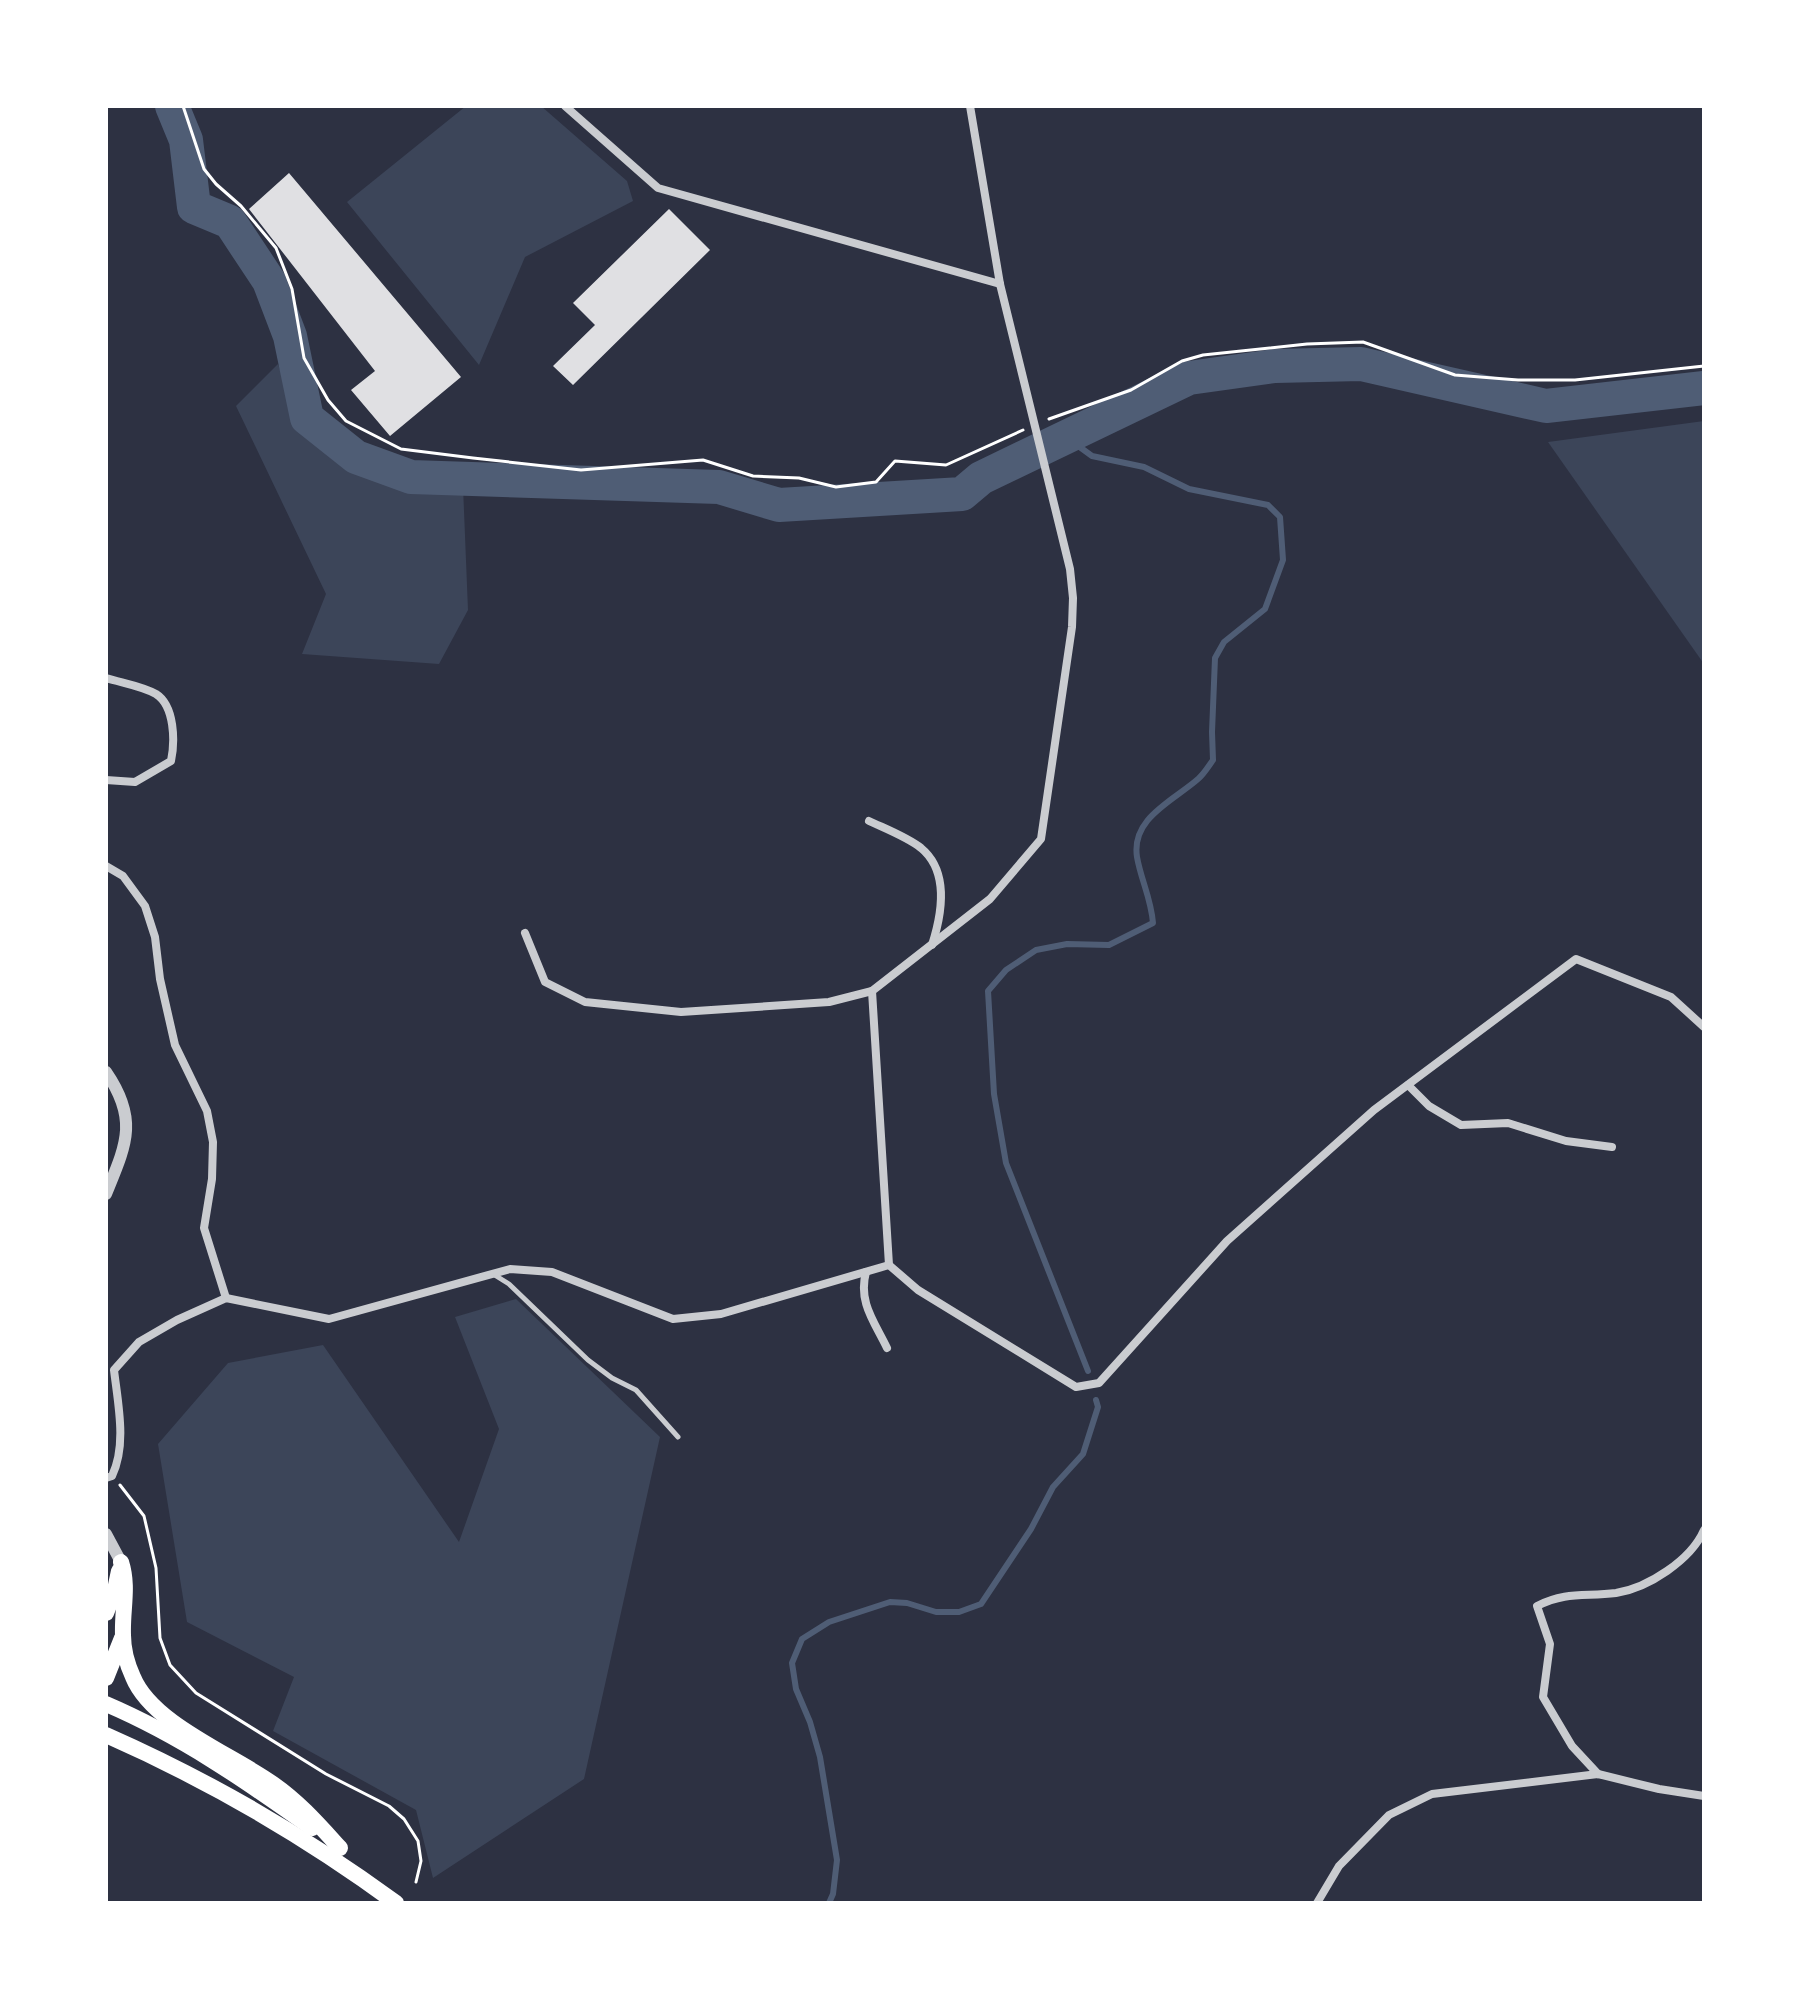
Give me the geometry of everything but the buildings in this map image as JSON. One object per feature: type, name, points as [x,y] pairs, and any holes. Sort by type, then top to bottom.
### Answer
[{"type":"main road","points":[[106,1613],[121,1562]]},
{"type":"main road","points":[[121,1562],[126,1591],[124,1652],[134,1681],[149,1702],[166,1718],[276,1785],[297,1802],[370,1884]]},
{"type":"main road","points":[[106,1678],[123,1636]]},
{"type":"main road","points":[[106,1704],[175,1737],[222,1765],[340,1848]]},
{"type":"main road","points":[[107,1734],[206,1783],[396,1903]]},
{"type":"street","points":[[565,106],[658,188],[1000,284]]},
{"type":"street","points":[[525,933],[545,982],[585,1002],[681,1012],[829,1002],[872,991],[932,945],[990,899],[1041,839],[1072,627],[1073,598],[1070,569],[1000,284],[970,106]]},
{"type":"street","points":[[106,678],[158,695],[167,709],[174,748],[171,761],[135,782],[106,780]]},
{"type":"street","points":[[869,821],[922,849],[937,870],[942,900],[932,945]]},
{"type":"street","points":[[106,866],[123,876],[145,906],[155,937],[160,979],[175,1045],[207,1111],[213,1142],[212,1179],[204,1228],[226,1298]]},
{"type":"street","points":[[872,991],[889,1265],[918,1290],[1076,1387],[1099,1383],[1227,1241],[1374,1110],[1576,959],[1671,997],[1704,1027]]},
{"type":"street","points":[[106,1072],[121,1100],[128,1126],[124,1150],[106,1194]]},
{"type":"street","points":[[1408,1085],[1429,1106],[1461,1125],[1508,1123],[1566,1141],[1612,1147]]},
{"type":"street","points":[[109,1477],[120,1460],[114,1370],[139,1342],[177,1320],[226,1298],[329,1319],[510,1269],[552,1272],[673,1319],[721,1314],[889,1265]]},
{"type":"street","points":[[866,1272],[863,1299],[887,1348]]},
{"type":"street","points":[[1598,1774],[1572,1746],[1543,1697],[1550,1644],[1537,1606],[1556,1596],[1619,1593],[1669,1571],[1698,1544],[1704,1530]]},
{"type":"street","points":[[106,1534],[121,1562]]},
{"type":"street","points":[[1317,1903],[1339,1866],[1389,1815],[1432,1794],[1598,1774],[1704,1796]]},
{"type":"lane","points":[[493,1274],[509,1284],[588,1360],[612,1378],[636,1390],[678,1437]]},
{"type":"path","points":[[183,106],[204,169],[241,206],[276,248],[292,289],[304,358],[328,400],[346,421],[401,449],[581,470],[703,460],[753,476],[799,478],[836,487],[876,482],[895,461],[946,465],[1131,390],[1182,361],[1203,355],[1307,344],[1363,342],[1455,375],[1518,380],[1575,380],[1704,366]]},
{"type":"path","points":[[109,1477],[129,1495],[144,1516],[156,1568],[160,1638],[170,1665],[196,1693],[326,1774],[389,1806],[404,1819],[418,1841],[421,1861],[416,1882]]},
{"type":"shaded area","points":[[466,106],[541,106],[627,181],[633,201],[525,257],[479,365],[347,202]]},
{"type":"shaded area","points":[[278,364],[299,421],[352,465],[410,484],[463,486],[468,610],[439,664],[302,654],[326,594],[236,406]]},
{"type":"shaded area","points":[[1704,421],[1704,664],[1548,442]]},
{"type":"shaded area","points":[[516,1299],[660,1437],[584,1779],[433,1878],[416,1810],[273,1731],[294,1677],[187,1622],[158,1444],[228,1363],[323,1345],[459,1542],[499,1429],[455,1317]]},
{"type":"waterway","points":[[172,106],[186,140],[194,207],[230,222],[269,281],[290,336],[307,418],[356,457],[411,477],[719,487],[779,505],[962,494],[981,478],[1189,378],[1275,366],[1361,364],[1546,406],[1704,388]]},
{"type":"waterway","points":[[1066,437],[1092,456],[1144,467],[1189,489],[1268,505],[1280,517],[1283,560],[1265,609],[1224,642],[1215,658],[1213,760],[1198,779],[1156,812],[1140,831],[1137,857],[1153,923],[1109,945],[1067,944],[1036,950],[1006,970],[988,991],[994,1094],[1006,1163],[1088,1371]]},
{"type":"waterway","points":[[829,1903],[837,1860],[820,1757],[796,1689],[792,1663],[802,1639],[829,1622],[890,1602],[907,1603],[936,1612],[959,1612],[981,1604],[1031,1529],[1053,1487],[1083,1454],[1098,1407],[1096,1400]]}]
